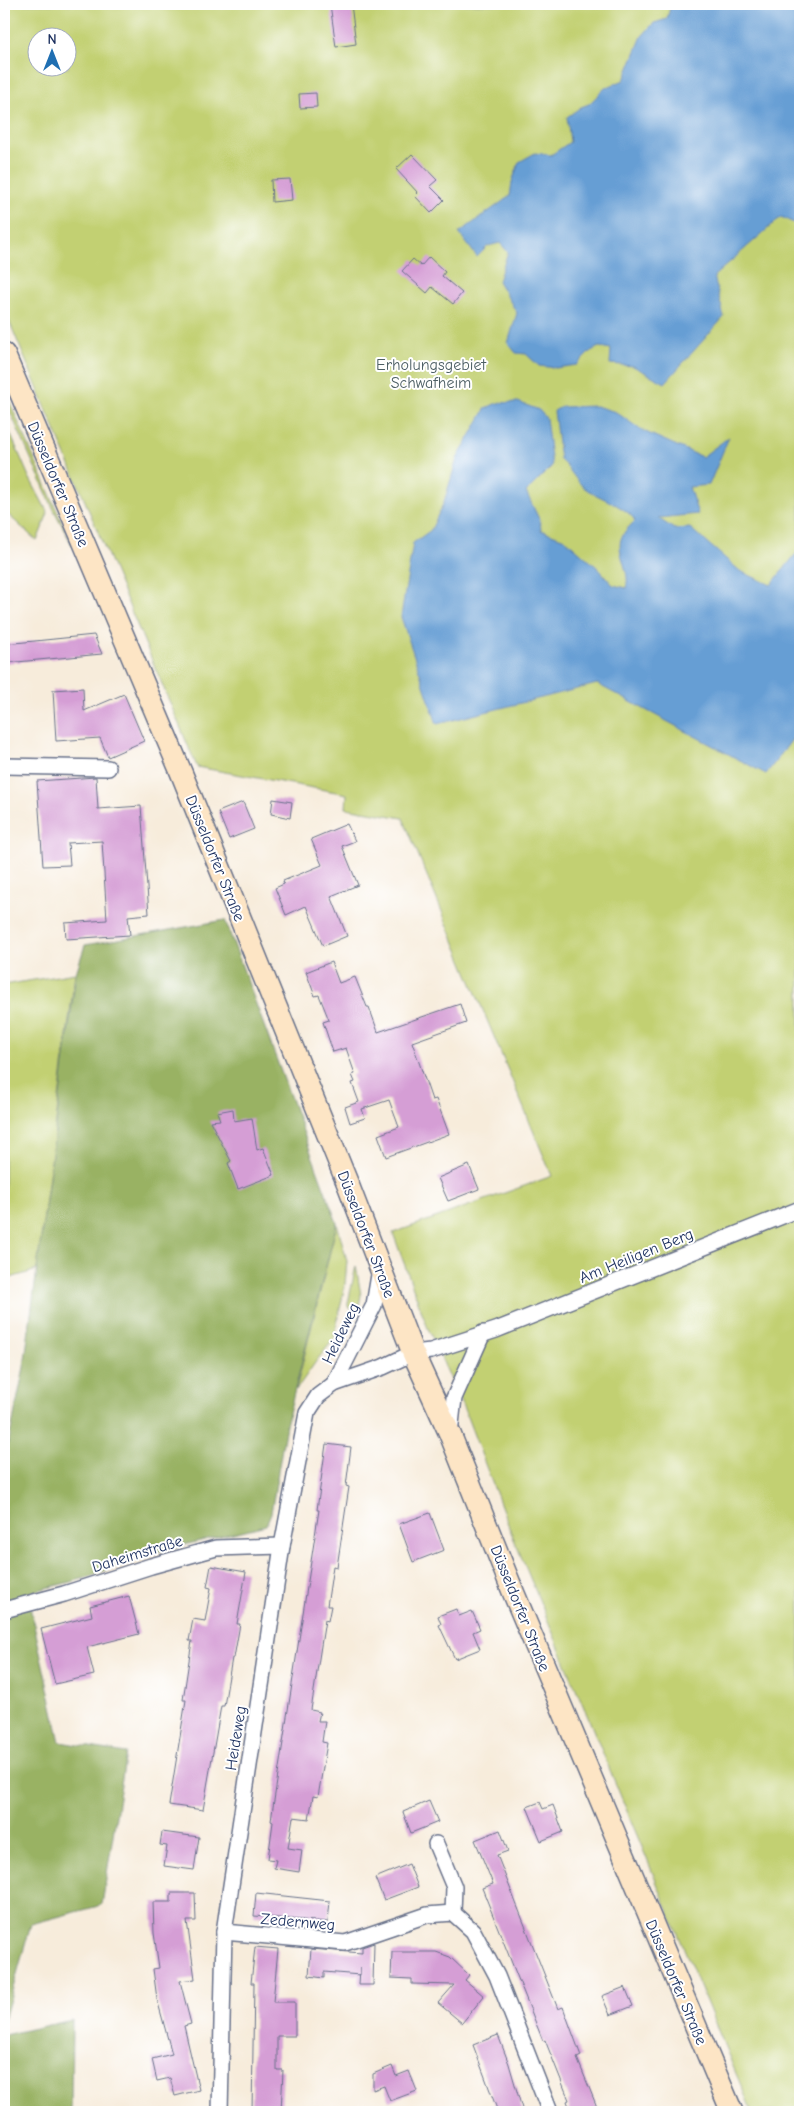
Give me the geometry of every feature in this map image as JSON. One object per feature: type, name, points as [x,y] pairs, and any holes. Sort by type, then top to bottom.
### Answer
[{"type":"main road","name":"Düsseldorfer Straße","points":[[4,354],[185,781],[413,1353],[450,1434],[518,1603],[732,2112]]},
{"type":"street","points":[[4,766],[108,768]]},
{"type":"street","name":"Am Heiligen Berg","points":[[413,1353],[431,1351],[483,1334],[800,1209]]},
{"type":"street","name":"Heideweg","points":[[334,1384],[374,1305],[380,1267]]},
{"type":"street","points":[[450,1434],[454,1398],[483,1334]]},
{"type":"street","name":"Heideweg","points":[[220,2112],[224,1932],[282,1546],[307,1414],[318,1396],[334,1384],[383,1367],[413,1353]]},
{"type":"street","name":"Daheimstraße","points":[[4,1610],[216,1548],[282,1546]]},
{"type":"street","points":[[436,1844],[454,1888],[453,1913],[473,1931],[497,1976],[550,2112]]},
{"type":"street","name":"Zedernweg","points":[[224,1932],[345,1943],[427,1915],[453,1913]]},
{"type":"green space","name":"Erholungsgebiet Schwafheim","points":[[4,4],[800,4],[800,2112],[752,2112],[511,1532],[464,1409],[427,1326],[393,1233],[552,1176],[403,818],[346,808],[347,794],[197,767],[4,309]]},
{"type":"green space","points":[[4,389],[72,545],[54,510],[4,398]]},
{"type":"green space","points":[[4,419],[29,477],[48,513],[37,541],[4,511]]},
{"type":"green space","points":[[225,920],[337,1223],[286,1425],[271,1513],[266,1525],[147,1554],[86,1578],[27,1593],[60,1742],[126,1753],[102,1905],[31,1924],[4,2020],[4,1465],[24,1367],[76,973],[85,945]]},
{"type":"green space","points":[[75,973],[37,1270],[4,1280],[4,985]]},
{"type":"green space","points":[[337,1223],[347,1261],[345,1284],[334,1339],[296,1390]]},
{"type":"green space","points":[[356,1266],[361,1295],[358,1312],[348,1307]]},
{"type":"green space","points":[[72,2020],[71,2112],[4,2112],[4,2035]]},
{"type":"water","points":[[678,4],[800,4],[800,226],[781,217],[714,276],[724,317],[665,383],[633,366],[610,364],[611,349],[599,347],[591,351],[577,365],[556,368],[539,366],[526,354],[516,353],[508,343],[517,313],[498,281],[508,252],[500,243],[488,246],[477,257],[459,233],[510,196],[512,182],[519,162],[535,153],[551,155],[570,142],[567,117],[589,104],[605,88],[624,80],[642,36],[654,23],[667,19],[670,8]]},
{"type":"water","points":[[518,402],[539,410],[546,418],[552,466],[526,492],[540,521],[541,530],[565,539],[598,568],[613,585],[626,588],[627,574],[620,546],[625,531],[635,521],[620,507],[586,489],[560,460],[554,411],[561,407],[596,406],[616,412],[641,430],[702,457],[729,437],[709,485],[689,487],[698,514],[658,518],[674,529],[690,528],[740,571],[771,585],[800,549],[800,729],[766,774],[597,684],[437,724],[401,617],[413,543],[431,530],[444,502],[457,459],[486,408],[497,403]]},
{"type":"building","points":[[330,4],[351,4],[356,44],[336,47]]},
{"type":"building","points":[[316,93],[317,107],[300,108],[299,94]]},
{"type":"building","points":[[412,154],[437,180],[430,186],[444,200],[431,213],[415,196],[418,193],[396,169]]},
{"type":"building","points":[[290,179],[292,200],[272,202],[271,180]]},
{"type":"building","points":[[429,257],[445,272],[442,276],[462,293],[453,304],[432,287],[427,293],[402,271],[413,259],[421,266]]},
{"type":"building","points":[[94,635],[102,654],[6,663],[5,644]]},
{"type":"building","points":[[83,688],[84,711],[124,694],[144,741],[108,757],[100,738],[56,741],[53,690]]},
{"type":"building","points":[[96,777],[98,809],[141,806],[149,914],[128,916],[130,935],[66,939],[65,923],[107,920],[102,841],[68,843],[70,865],[43,866],[37,781]]},
{"type":"building","points":[[273,799],[292,802],[290,818],[271,814]]},
{"type":"building","points":[[243,802],[254,829],[229,839],[218,812]]},
{"type":"building","points":[[347,824],[355,841],[342,846],[358,885],[331,896],[347,936],[323,946],[306,906],[286,915],[275,888],[284,884],[283,881],[322,865],[311,839]]},
{"type":"building","points":[[331,962],[339,983],[355,977],[378,1032],[460,1004],[466,1023],[412,1042],[432,1100],[436,1099],[449,1134],[386,1157],[378,1135],[399,1127],[389,1100],[362,1109],[365,1118],[350,1123],[345,1107],[359,1102],[352,1083],[355,1082],[352,1075],[355,1074],[346,1048],[333,1052],[323,1022],[329,1020],[319,995],[315,996],[306,972]]},
{"type":"building","points":[[233,1109],[234,1121],[252,1118],[257,1150],[263,1148],[274,1175],[238,1189],[228,1163],[231,1161],[210,1121],[220,1120],[217,1112]]},
{"type":"building","points":[[469,1165],[479,1189],[448,1201],[438,1178]]},
{"type":"building","points":[[326,1444],[351,1447],[346,1486],[349,1487],[337,1567],[333,1566],[327,1606],[331,1606],[328,1621],[325,1620],[311,1710],[320,1712],[318,1721],[325,1721],[322,1742],[327,1743],[318,1797],[313,1796],[309,1819],[293,1817],[288,1848],[302,1850],[299,1872],[274,1868],[276,1860],[268,1859],[273,1822],[271,1821],[319,1510],[317,1510]]},
{"type":"building","points":[[430,1513],[444,1550],[413,1562],[399,1524]]},
{"type":"building","points":[[211,1566],[246,1572],[237,1624],[240,1624],[234,1658],[232,1658],[224,1706],[221,1706],[203,1810],[169,1805],[186,1700],[183,1700],[192,1641],[189,1641],[193,1619],[205,1621],[211,1588],[207,1587]]},
{"type":"building","points":[[129,1596],[139,1634],[87,1647],[94,1675],[55,1684],[41,1629],[92,1616],[90,1606]]},
{"type":"building","points":[[456,1609],[459,1616],[472,1611],[480,1629],[473,1632],[480,1649],[455,1659],[439,1625],[441,1624],[438,1616]]},
{"type":"building","points":[[429,1801],[438,1822],[411,1833],[403,1812]]},
{"type":"building","points":[[540,1802],[543,1809],[553,1805],[563,1832],[541,1841],[527,1807]]},
{"type":"building","points":[[500,1830],[508,1851],[497,1855],[558,2009],[563,2007],[581,2056],[577,2058],[599,2112],[571,2112],[567,2101],[569,2100],[545,2040],[543,2041],[482,1888],[493,1884],[475,1840]]},
{"type":"building","points":[[162,1832],[199,1837],[194,1870],[164,1866],[167,1846],[160,1845]]},
{"type":"building","points":[[409,1864],[418,1887],[384,1900],[375,1878]]},
{"type":"building","points":[[171,1893],[195,1893],[196,1921],[187,1921],[195,1979],[180,1981],[191,2024],[184,2026],[199,2090],[175,2096],[170,2078],[157,2081],[152,2059],[172,2054],[157,1999],[153,1969],[159,1968],[154,1933],[153,1902],[171,1902]]},
{"type":"building","points":[[256,1893],[330,1901],[328,1922],[254,1916]]},
{"type":"building","points":[[374,1943],[373,1985],[359,1985],[360,1975],[324,1972],[324,1978],[309,1976],[311,1949],[362,1953],[362,1947]]},
{"type":"building","points":[[255,1947],[278,1949],[273,2002],[295,2002],[295,2036],[277,2036],[277,2070],[283,2070],[281,2112],[252,2112],[254,1983],[251,1983]]},
{"type":"building","points":[[392,1952],[436,1952],[450,1957],[469,1975],[465,1980],[484,1996],[462,2023],[438,2003],[454,1985],[412,1984],[412,1979],[391,1978]]},
{"type":"building","points":[[625,1987],[633,2006],[610,2015],[602,1996]]},
{"type":"building","points":[[498,2035],[509,2064],[523,2112],[498,2112],[473,2045]]},
{"type":"building","points":[[392,2066],[396,2076],[409,2071],[417,2091],[390,2101],[384,2086],[373,2090],[373,2074]]}]
